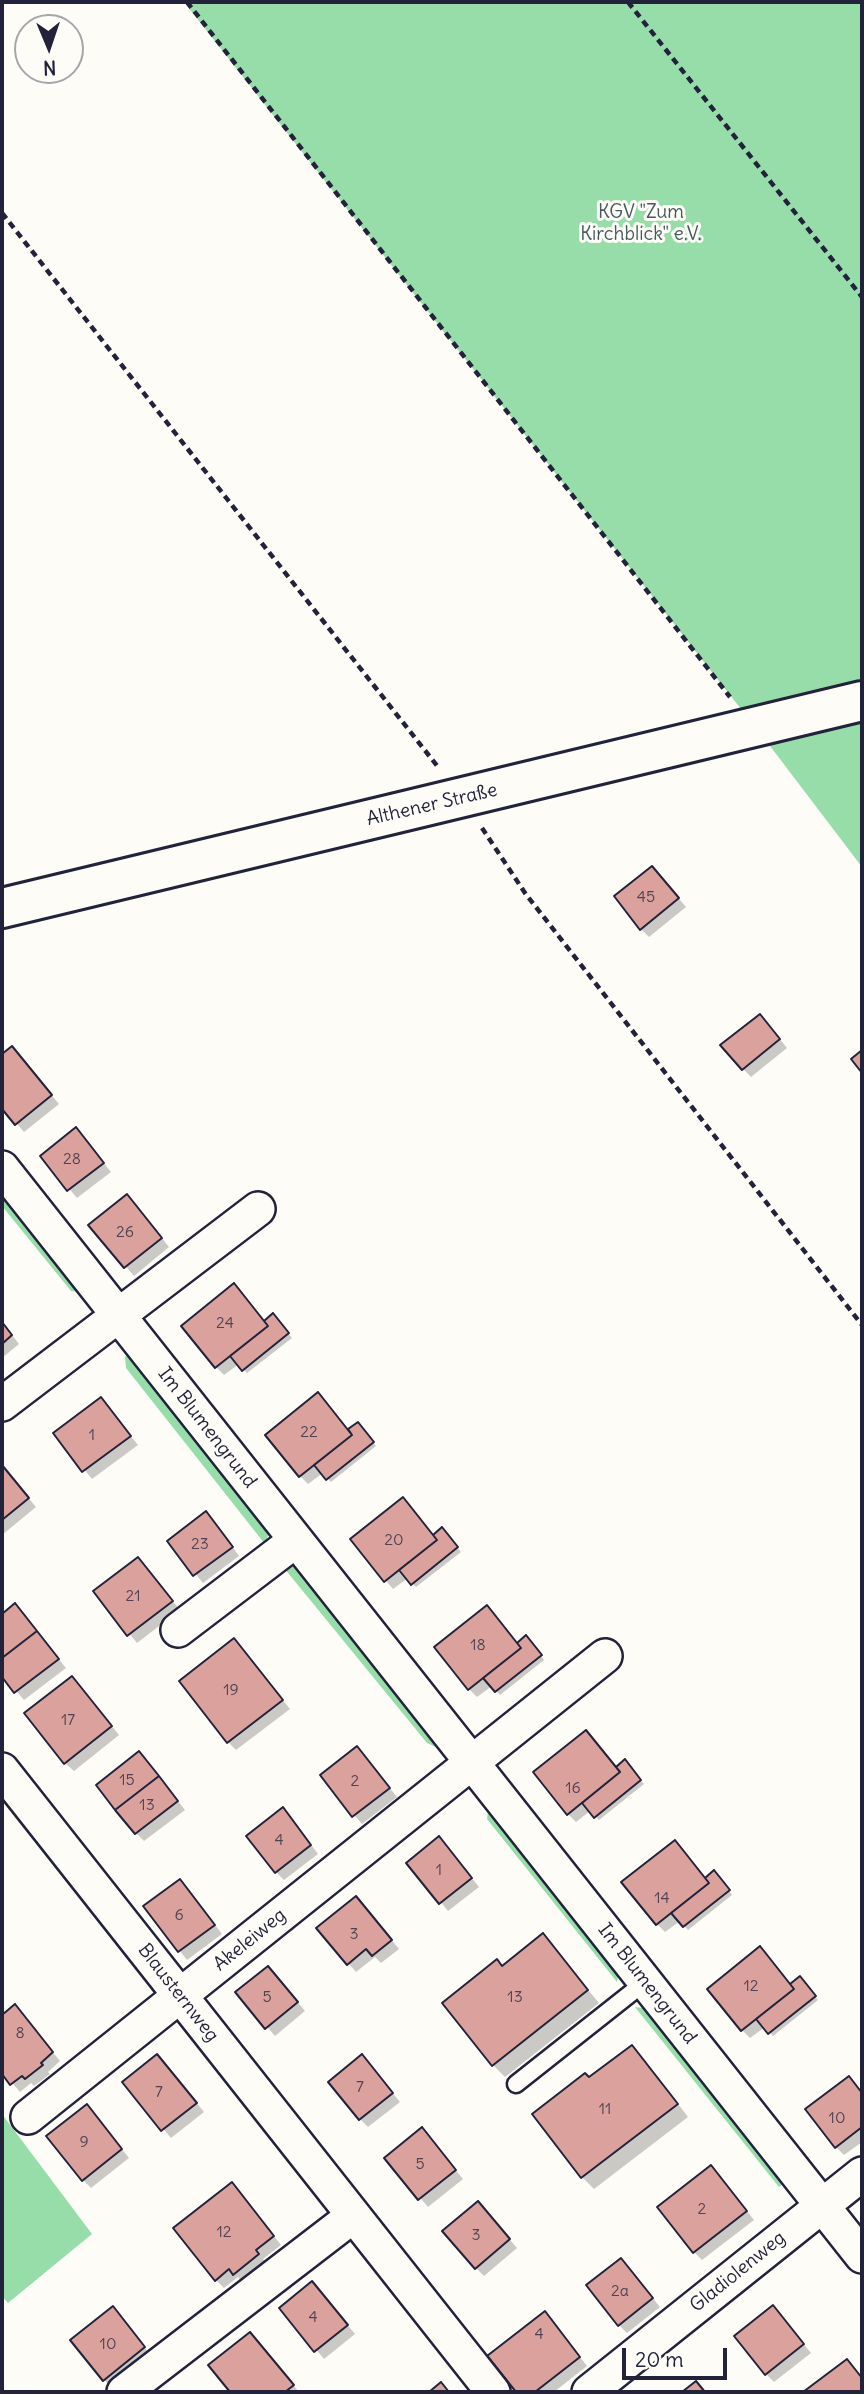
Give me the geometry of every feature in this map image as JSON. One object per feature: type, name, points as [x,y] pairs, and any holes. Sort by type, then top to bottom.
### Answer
[{"type":"main road","name":"Althener Straße","points":[[2,908],[862,701]]},
{"type":"street","name":"Im Blumengrund","points":[[2,1168],[862,2256]]},
{"type":"street","points":[[2,1404],[258,1209]]},
{"type":"street","points":[[178,1630],[295,1541]]},
{"type":"street","points":[[472,1762],[605,1656]]},
{"type":"street","name":"Akeleiweg","points":[[28,2116],[472,1762]]},
{"type":"street","name":"Blausternweg","points":[[2,1770],[493,2392]]},
{"type":"street","points":[[821,2205],[862,2174]]},
{"type":"street","name":"Gladiolenweg","points":[[589,2392],[821,2205]]},
{"type":"street","points":[[124,2392],[353,2216]]},
{"type":"lane","points":[[516,2084],[645,1982]]},
{"type":"path","points":[[187,2],[754,728]]},
{"type":"path","points":[[628,2],[862,297]]},
{"type":"green space","name":"KGV \"Zum Kirchblick\" e.V.","points":[[184,2],[862,2],[862,867],[767,742]]},
{"type":"green space","points":[[2,1188],[79,1292],[71,1291],[2,1206]]},
{"type":"green space","points":[[129,1353],[266,1528],[268,1536],[265,1544],[126,1368],[125,1357]]},
{"type":"green space","points":[[294,1561],[445,1751],[427,1743],[284,1568]]},
{"type":"green space","points":[[489,1804],[619,1970],[617,1982],[487,1819]]},
{"type":"green space","points":[[635,2007],[651,2009],[786,2182],[779,2187]]},
{"type":"green space","points":[[2,2114],[92,2234],[8,2303],[2,2296]]},
{"type":"building","points":[[652,866],[679,898],[640,930],[614,896]]},
{"type":"building","points":[[760,1014],[780,1039],[742,1070],[720,1045]]},
{"type":"building","points":[[12,1046],[52,1095],[15,1125],[2,1109],[2,1054]]},
{"type":"building","points":[[862,1050],[862,1073],[851,1059]]},
{"type":"building","points":[[76,1127],[104,1163],[67,1191],[40,1156]]},
{"type":"building","points":[[127,1194],[162,1238],[124,1268],[88,1225]]},
{"type":"building","points":[[234,1283],[268,1326],[215,1368],[181,1326]]},
{"type":"building","points":[[273,1313],[289,1333],[242,1371],[230,1356],[268,1326],[264,1321]]},
{"type":"building","points":[[2,1322],[12,1335],[2,1344]]},
{"type":"building","points":[[318,1392],[352,1435],[299,1477],[265,1435]]},
{"type":"building","points":[[101,1397],[131,1436],[82,1472],[53,1433]]},
{"type":"building","points":[[358,1422],[374,1442],[326,1480],[314,1465],[352,1435],[348,1429]]},
{"type":"building","points":[[2,1465],[29,1498],[2,1520]]},
{"type":"building","points":[[403,1497],[437,1540],[384,1582],[350,1539]]},
{"type":"building","points":[[206,1511],[233,1547],[193,1576],[167,1541]]},
{"type":"building","points":[[442,1527],[458,1547],[411,1585],[399,1570],[437,1540],[433,1535]]},
{"type":"building","points":[[138,1557],[173,1601],[127,1636],[93,1591]]},
{"type":"building","points":[[15,1603],[37,1631],[2,1658],[2,1614]]},
{"type":"building","points":[[487,1605],[521,1648],[468,1690],[434,1647]]},
{"type":"building","points":[[37,1631],[59,1659],[14,1693],[2,1677],[2,1658]]},
{"type":"building","points":[[526,1635],[542,1655],[495,1692],[483,1678],[521,1648],[517,1643]]},
{"type":"building","points":[[234,1638],[283,1700],[227,1743],[179,1681]]},
{"type":"building","points":[[72,1676],[112,1726],[64,1764],[24,1713]]},
{"type":"building","points":[[586,1730],[620,1772],[567,1815],[533,1772]]},
{"type":"building","points":[[357,1746],[390,1788],[352,1817],[320,1775]]},
{"type":"building","points":[[139,1751],[159,1776],[115,1810],[96,1785]]},
{"type":"building","points":[[625,1759],[641,1780],[594,1818],[582,1803],[620,1772],[616,1767]]},
{"type":"building","points":[[159,1776],[178,1801],[135,1834],[115,1810]]},
{"type":"building","points":[[283,1807],[311,1845],[275,1873],[246,1836]]},
{"type":"building","points":[[439,1836],[472,1878],[439,1904],[406,1863]]},
{"type":"building","points":[[675,1840],[709,1883],[656,1925],[621,1882]]},
{"type":"building","points":[[714,1870],[730,1890],[683,1927],[671,1913],[709,1883],[705,1878]]},
{"type":"building","points":[[180,1879],[215,1925],[178,1952],[143,1906]]},
{"type":"building","points":[[356,1896],[392,1940],[372,1956],[366,1949],[347,1965],[316,1928]]},
{"type":"building","points":[[543,1933],[588,1990],[492,2066],[442,2003],[497,1959],[502,1966]]},
{"type":"building","points":[[760,1946],[794,1989],[741,2031],[707,1989]]},
{"type":"building","points":[[268,1966],[298,2002],[265,2029],[235,1992]]},
{"type":"building","points":[[800,1976],[816,1996],[768,2034],[756,2019],[794,1989],[790,1984]]},
{"type":"building","points":[[15,2004],[53,2052],[41,2063],[43,2065],[25,2079],[22,2076],[10,2085],[2,2074],[2,2015]]},
{"type":"building","points":[[632,2045],[678,2104],[581,2178],[532,2114],[585,2073],[589,2077]]},
{"type":"building","points":[[157,2054],[197,2103],[161,2131],[122,2082]]},
{"type":"building","points":[[362,2054],[393,2093],[359,2120],[328,2082]]},
{"type":"building","points":[[849,2076],[862,2093],[862,2127],[835,2148],[805,2109]]},
{"type":"building","points":[[87,2104],[122,2149],[82,2181],[46,2136]]},
{"type":"building","points":[[422,2127],[456,2170],[418,2200],[384,2158]]},
{"type":"building","points":[[711,2165],[747,2211],[693,2253],[657,2207]]},
{"type":"building","points":[[232,2182],[274,2236],[256,2250],[259,2254],[233,2275],[229,2269],[215,2281],[173,2228]]},
{"type":"building","points":[[478,2201],[510,2239],[475,2269],[442,2231]]},
{"type":"building","points":[[621,2258],[653,2298],[618,2326],[586,2285]]},
{"type":"building","points":[[312,2281],[348,2325],[314,2352],[279,2308]]},
{"type":"building","points":[[773,2305],[804,2344],[765,2375],[734,2336]]},
{"type":"building","points":[[113,2306],[145,2347],[103,2381],[70,2340]]},
{"type":"building","points":[[545,2311],[580,2357],[535,2392],[516,2392],[487,2356]]},
{"type":"building","points":[[250,2332],[294,2385],[285,2392],[230,2392],[208,2365]]},
{"type":"building","points":[[847,2359],[862,2378],[862,2392],[803,2392]]},
{"type":"building","points":[[696,2381],[705,2392],[682,2392]]},
{"type":"building","points":[[441,2382],[449,2392],[429,2392]]}]
